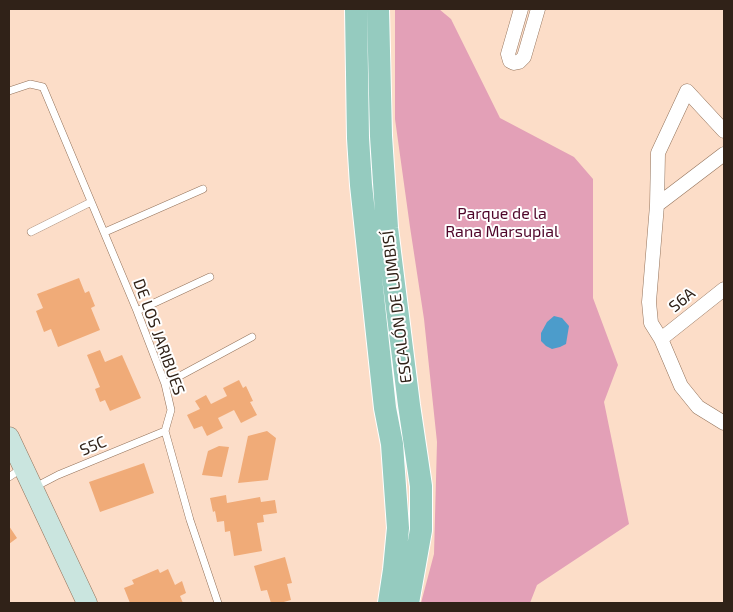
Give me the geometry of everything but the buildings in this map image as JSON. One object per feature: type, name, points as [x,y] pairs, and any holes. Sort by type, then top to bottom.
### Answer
[{"type":"main road","name":"ESCALÓN DE LUMBISÍ","points":[[356,9],[358,138],[361,184],[385,408],[392,444],[398,528],[389,603]]},
{"type":"main road","name":"ESCALÓN DE LUMBISÍ","points":[[378,9],[381,136],[387,228],[420,486],[420,530],[408,603]]},
{"type":"street","points":[[521,9],[508,54],[510,61],[516,63],[524,57],[538,9]]},
{"type":"street","points":[[724,131],[686,91],[658,153],[657,206],[649,302],[652,322],[681,386],[698,407],[724,423]]},
{"type":"street","points":[[657,206],[724,154]]},
{"type":"street","name":"S6A","points":[[661,339],[724,288]]},
{"type":"street","points":[[9,441],[16,473],[32,488],[87,603]]},
{"type":"lane","name":"DE LOS JARIBUES","points":[[9,90],[30,84],[43,87],[137,311],[165,384],[171,410],[165,430],[190,520],[218,603]]},
{"type":"lane","points":[[104,232],[203,189]]},
{"type":"lane","points":[[31,232],[91,202]]},
{"type":"lane","points":[[137,311],[210,277]]},
{"type":"lane","points":[[165,384],[252,337]]},
{"type":"lane","name":"S5C","points":[[32,488],[58,475],[165,430]]},
{"type":"green space","name":"Parque de la Rana Marsupial","points":[[395,9],[439,9],[451,19],[500,118],[574,157],[593,179],[593,298],[618,365],[604,402],[629,524],[537,585],[530,603],[421,603],[434,554],[437,442],[424,319],[395,119]]},
{"type":"water","points":[[554,316],[562,318],[569,326],[566,344],[552,349],[541,341],[541,333],[547,322]]}]
